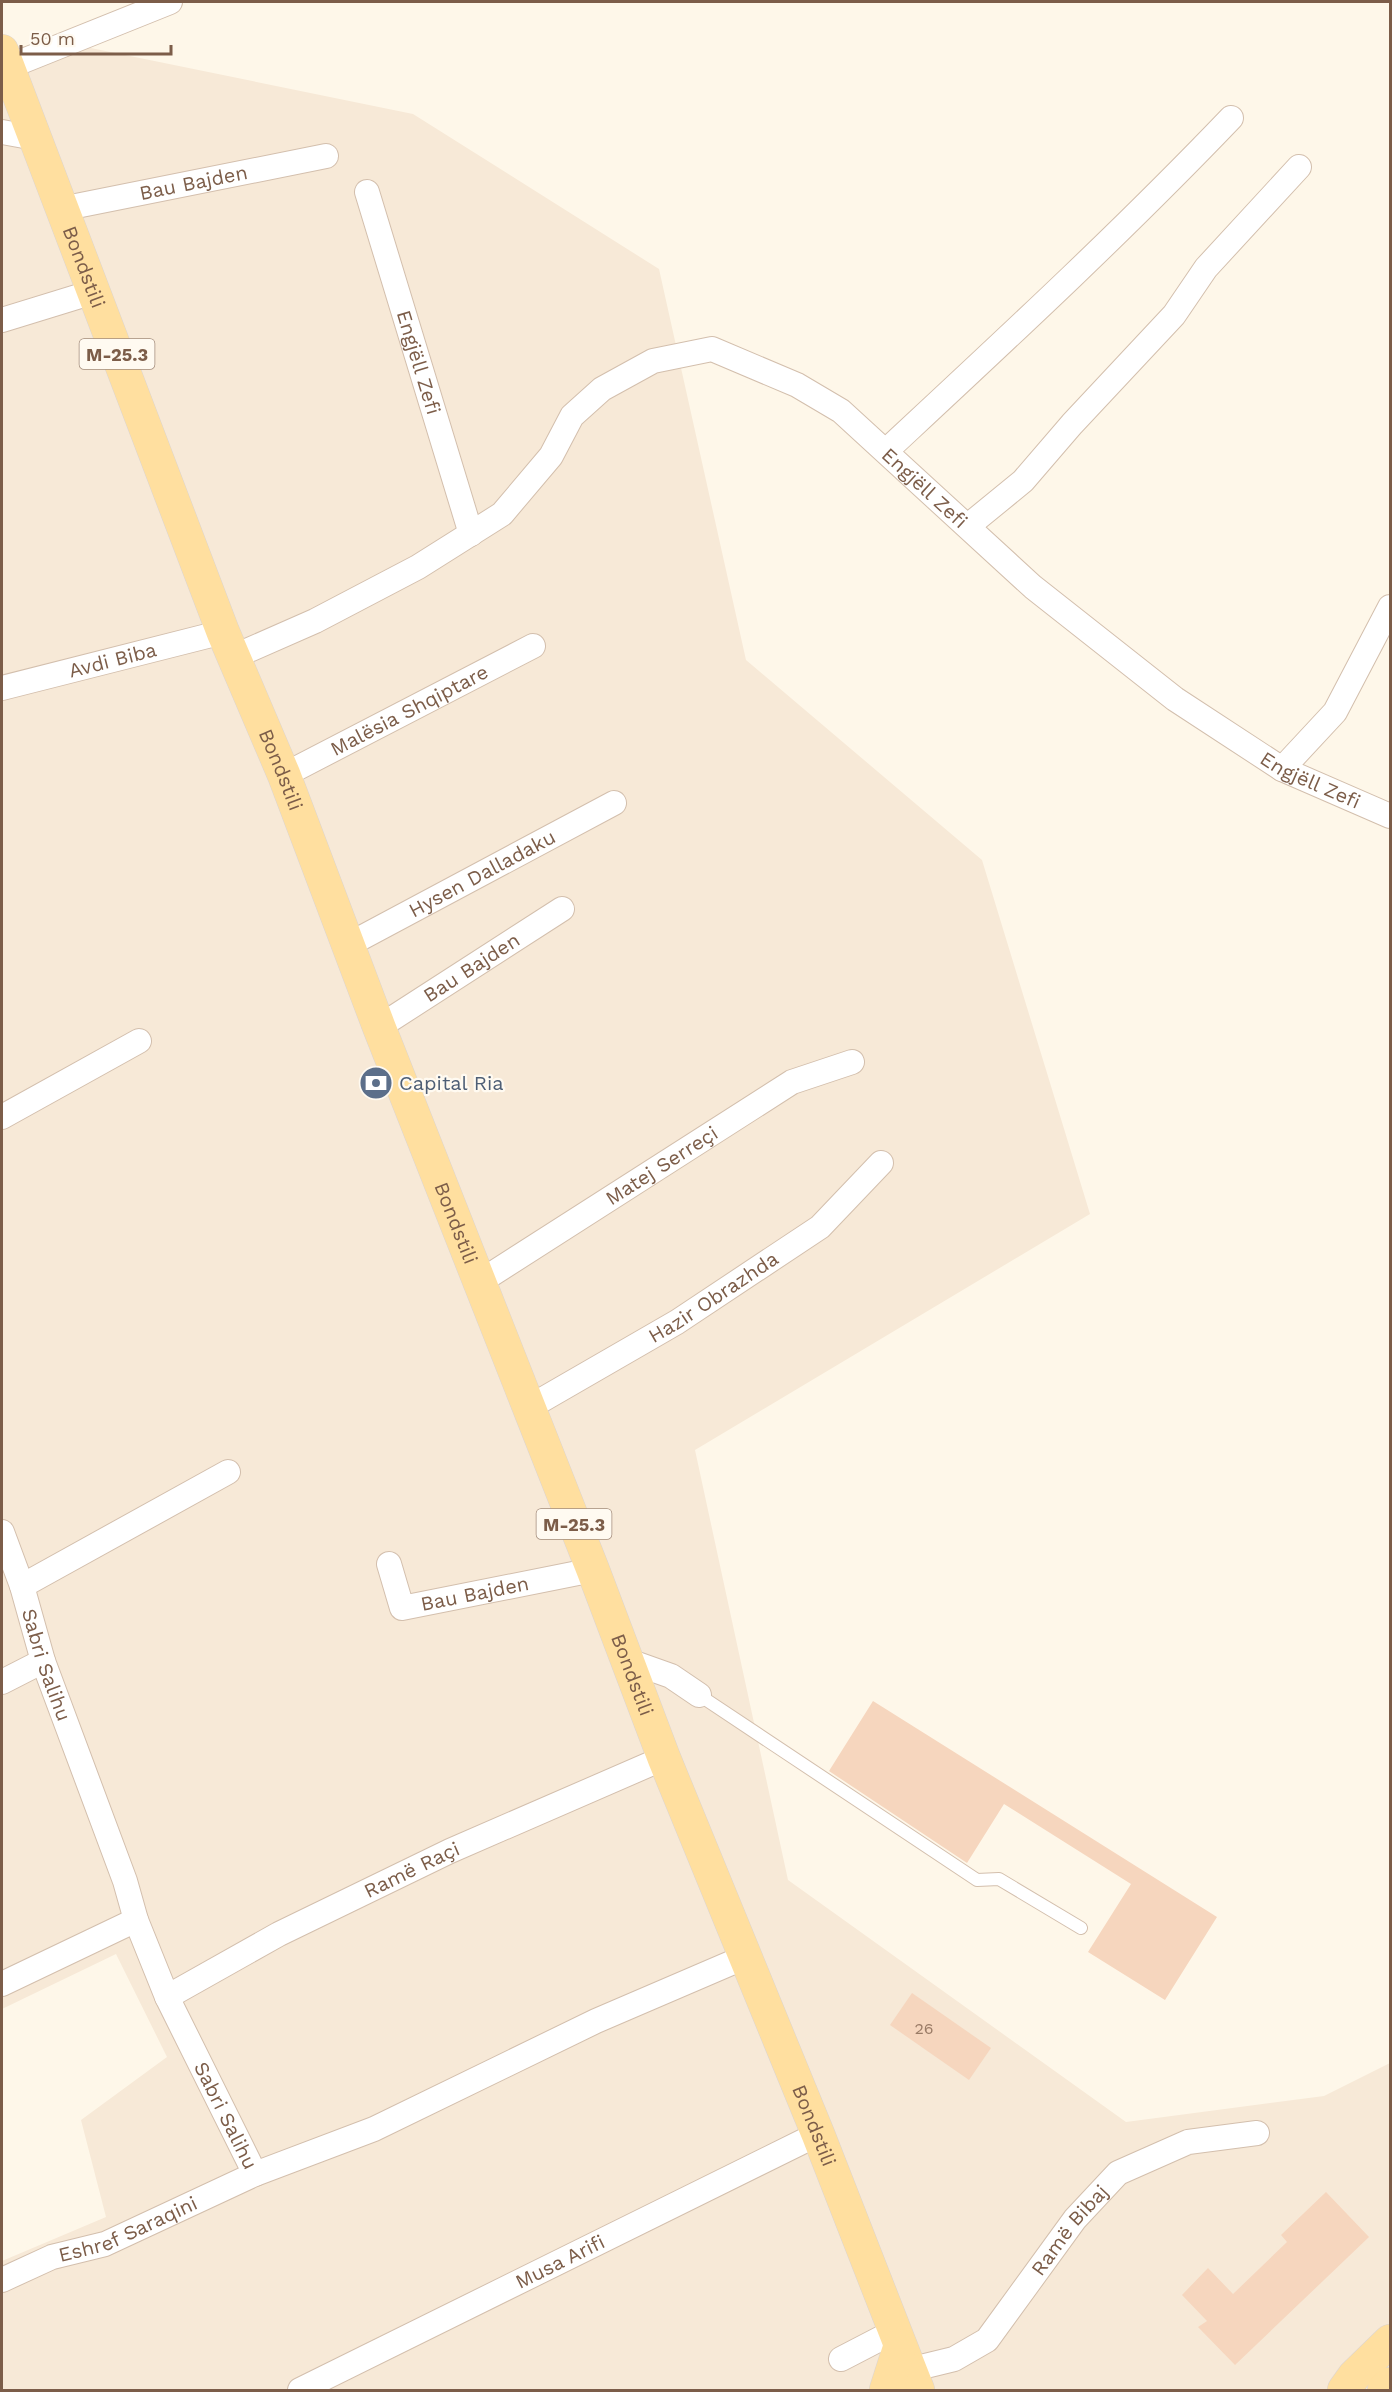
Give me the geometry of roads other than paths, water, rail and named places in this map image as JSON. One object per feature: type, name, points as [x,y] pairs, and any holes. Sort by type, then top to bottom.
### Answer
[{"type":"main road","name":"Bondstili","points":[[5,59],[228,644],[284,775],[478,1283],[593,1570],[663,1758],[818,2134],[901,2366]]},
{"type":"main road","points":[[1344,2391],[1354,2376],[1390,2341]]},
{"type":"main road","points":[[1384,2391],[1390,2384]]},
{"type":"street","points":[[5,59],[170,2]]},
{"type":"street","points":[[886,451],[1026,322],[1171,181],[1231,118]]},
{"type":"street","points":[[2,132],[34,138]]},
{"type":"street","name":"Bau Bajden","points":[[61,209],[326,156]]},
{"type":"street","points":[[968,526],[1023,481],[1072,423],[1174,315],[1206,268],[1299,167]]},
{"type":"street","name":"Engjëll Zefi","points":[[367,192],[471,534]]},
{"type":"street","points":[[2,320],[93,292]]},
{"type":"street","name":"Engjëll Zefi","points":[[228,644],[315,621],[418,567],[502,514],[551,456],[572,416],[602,389],[653,361],[711,349],[797,385],[841,411],[1033,587],[1166,692],[1282,769],[1390,816]]},
{"type":"street","points":[[1282,769],[1335,712],[1390,607]]},
{"type":"street","name":"Avdi Biba","points":[[2,688],[228,644]]},
{"type":"street","name":"Malësia Shqiptare","points":[[284,775],[533,646]]},
{"type":"street","name":"Hysen Dalladaku","points":[[348,945],[614,803]]},
{"type":"street","name":"Bau Bajden","points":[[379,1027],[562,909]]},
{"type":"street","points":[[2,1117],[139,1041]]},
{"type":"street","name":"Matej Serreçi","points":[[478,1283],[792,1082],[852,1062]]},
{"type":"street","name":"Hazir Obrazhda","points":[[528,1408],[677,1322],[820,1227],[881,1163]]},
{"type":"street","name":"Sabri Salihu","points":[[22,1586],[228,1472]]},
{"type":"street","name":"Sabri Salihu","points":[[2,1532],[22,1586],[43,1661],[124,1881],[136,1920],[167,1997],[255,2174],[374,2129],[596,2021],[745,1957]]},
{"type":"street","name":"Bau Bajden","points":[[389,1564],[402,1608],[593,1570]]},
{"type":"street","points":[[626,1660],[671,1676],[699,1695]]},
{"type":"street","points":[[2,1682],[43,1661]]},
{"type":"street","name":"Ramë Raçi","points":[[167,1997],[279,1934],[450,1851],[663,1758]]},
{"type":"street","points":[[2,1984],[136,1920]]},
{"type":"street","name":"Ramë Bibaj","points":[[901,2366],[954,2359],[987,2340],[1075,2219],[1118,2173],[1188,2142],[1257,2133]]},
{"type":"street","name":"Musa Arifi","points":[[300,2391],[818,2134]]},
{"type":"street","name":"Eshref Saraqini","points":[[2,2280],[25,2267],[52,2257],[105,2244],[255,2174]]},
{"type":"street","points":[[841,2359],[901,2366]]},
{"type":"lane","points":[[699,1695],[976,1880],[999,1879],[1081,1928]]},
{"type":"place","name":"Capital Ria","points":[[376,1083]]}]
